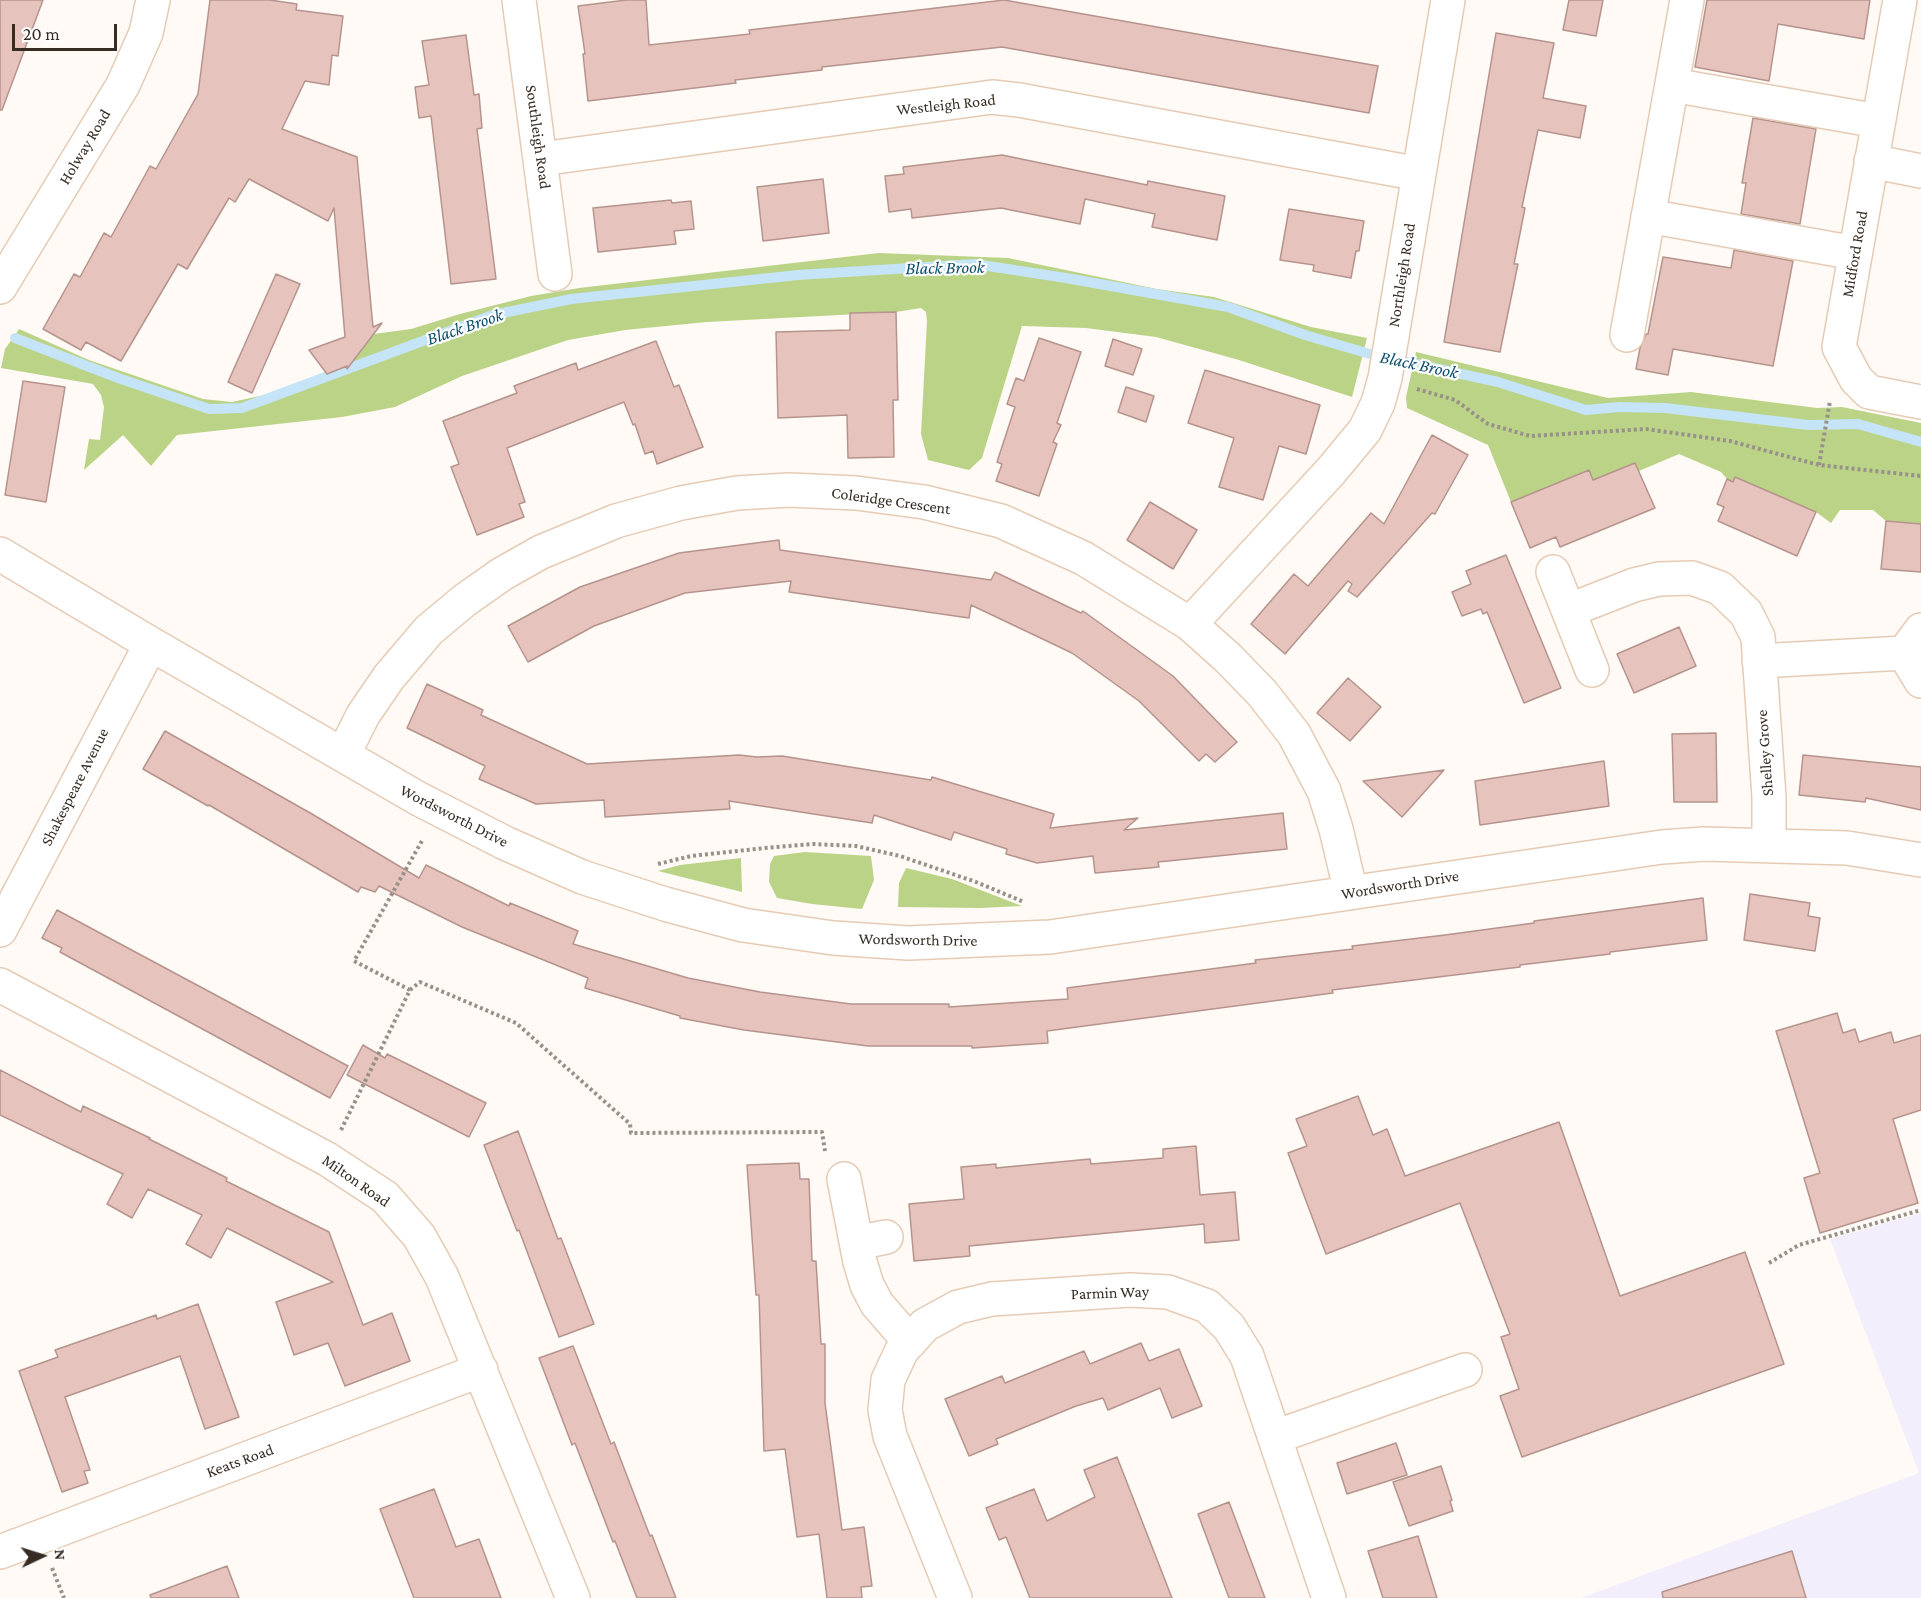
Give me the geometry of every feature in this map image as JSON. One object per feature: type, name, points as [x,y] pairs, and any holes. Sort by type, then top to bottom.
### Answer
[{"type":"street","name":"Holway Road","points":[[0,287],[123,85],[146,33],[153,0]]},
{"type":"street","name":"Southleigh Road","points":[[519,0],[555,274]]},
{"type":"street","name":"Northleigh Road","points":[[1190,624],[1331,471],[1365,430],[1378,403],[1392,338],[1448,0]]},
{"type":"street","points":[[1627,335],[1687,0]]},
{"type":"street","name":"Midford Road","points":[[1900,0],[1839,347],[1856,379],[1869,392],[1921,402]]},
{"type":"street","points":[[1672,85],[1878,121]]},
{"type":"street","name":"Westleigh Road","points":[[541,159],[992,97],[1019,100],[1419,174]]},
{"type":"street","points":[[1871,161],[1921,171]]},
{"type":"street","points":[[1648,216],[1855,253]]},
{"type":"street","name":"Coleridge Crescent","points":[[343,755],[363,715],[389,677],[429,630],[465,600],[502,574],[541,552],[616,521],[681,503],[737,493],[789,490],[856,493],[924,502],[1001,521],[1083,558],[1190,624],[1262,693],[1294,734],[1324,791],[1342,852],[1349,893]]},
{"type":"street","name":"Wordsworth Drive","points":[[0,554],[418,799],[506,843],[582,877],[665,904],[743,925],[833,938],[908,943],[1050,938],[1662,847],[1704,844],[1847,848],[1921,860]]},
{"type":"street","points":[[1553,572],[1592,670]]},
{"type":"street","name":"Shelley Grove","points":[[1570,610],[1634,585],[1659,579],[1692,578],[1720,588],[1746,613],[1758,638],[1769,796],[1769,845]]},
{"type":"street","points":[[1759,661],[1912,642],[1921,681]]},
{"type":"street","name":"Shakespeare Avenue","points":[[0,930],[151,644]]},
{"type":"street","name":"Milton Road","points":[[0,985],[327,1159],[385,1197],[419,1236],[442,1277],[573,1598]]},
{"type":"street","points":[[844,1179],[871,1240],[865,1278],[877,1304],[910,1342]]},
{"type":"street","name":"Parmin Way","points":[[955,1598],[890,1436],[885,1410],[888,1380],[902,1350],[925,1325],[958,1307],[992,1299],[1130,1290],[1168,1292],[1208,1306],[1229,1327],[1247,1356],[1329,1598]]},
{"type":"street","name":"Keats Road","points":[[0,1552],[481,1370]]},
{"type":"street","points":[[1275,1437],[1465,1370]]},
{"type":"path","points":[[1385,378],[1455,400],[1488,424],[1530,436],[1646,429],[1730,441],[1820,465],[1921,476]]},
{"type":"path","points":[[1820,465],[1829,408]]},
{"type":"path","points":[[618,889],[636,870],[690,856],[813,844],[856,846],[911,860],[976,882],[1027,903],[1042,912],[1050,938]]},
{"type":"path","points":[[410,990],[354,961],[415,853]]},
{"type":"path","points":[[327,1159],[410,990],[420,982],[516,1023],[630,1124],[631,1133],[822,1132],[828,1169],[844,1179]]},
{"type":"path","points":[[1769,1263],[1799,1245],[1921,1210]]},
{"type":"shaded area","points":[[1921,1213],[1921,1598],[1581,1598],[1919,1473],[1830,1239]]},
{"type":"green space","points":[[879,253],[1008,258],[1157,289],[1214,297],[1311,327],[1367,338],[1352,397],[1239,360],[1156,337],[1086,328],[1022,326],[982,458],[969,470],[928,460],[921,434],[927,321],[926,312],[921,308],[896,312],[707,322],[625,330],[568,340],[462,376],[395,407],[342,417],[177,435],[151,466],[123,435],[84,470],[89,439],[100,440],[104,407],[101,395],[93,384],[1,368],[5,349],[19,329],[89,360],[203,399],[232,402],[269,394],[351,364],[374,334],[411,329],[531,296],[579,288]]},
{"type":"green space","points":[[1416,352],[1608,398],[1691,392],[1817,408],[1842,407],[1921,423],[1921,524],[1886,521],[1873,510],[1840,510],[1831,523],[1816,512],[1736,478],[1733,482],[1721,472],[1679,454],[1639,471],[1635,463],[1593,480],[1588,470],[1511,502],[1488,445],[1407,408],[1406,397]]},
{"type":"green space","points":[[805,852],[871,856],[874,880],[862,909],[777,898],[769,882],[770,864],[774,856]]},
{"type":"green space","points":[[741,858],[742,892],[658,871],[680,865]]},
{"type":"green space","points":[[906,868],[952,879],[1022,906],[898,907],[899,883]]},
{"type":"building","points":[[0,0],[43,0],[2,110],[0,110]]},
{"type":"building","points":[[210,0],[270,0],[297,4],[296,10],[343,16],[338,56],[332,55],[329,85],[305,81],[282,129],[357,157],[373,327],[382,323],[347,369],[347,366],[327,374],[309,350],[345,337],[334,208],[328,221],[249,179],[235,202],[229,198],[187,269],[178,264],[121,361],[86,342],[81,350],[43,329],[74,274],[80,277],[104,233],[111,237],[150,166],[156,169],[198,94]]},
{"type":"building","points":[[646,0],[649,45],[750,34],[749,30],[1004,0],[1378,66],[1369,113],[1002,47],[822,67],[822,70],[735,80],[736,83],[588,101],[583,54],[585,54],[578,6]]},
{"type":"building","points":[[1569,0],[1603,0],[1596,36],[1563,30]]},
{"type":"building","points":[[1707,0],[1870,0],[1864,39],[1778,24],[1769,81],[1695,67]]},
{"type":"building","points":[[1496,33],[1554,43],[1543,98],[1586,106],[1580,138],[1538,130],[1522,207],[1525,208],[1514,264],[1518,264],[1500,352],[1444,342]]},
{"type":"building","points":[[466,35],[474,95],[479,94],[482,128],[477,129],[496,279],[451,284],[431,116],[419,118],[415,87],[429,85],[422,41]]},
{"type":"building","points":[[1753,118],[1816,129],[1800,224],[1741,214],[1746,183],[1742,183]]},
{"type":"building","points":[[1002,155],[1147,185],[1148,181],[1225,196],[1217,240],[1152,227],[1155,214],[1085,199],[1080,224],[1001,208],[912,218],[911,209],[889,212],[885,176],[904,174],[903,167]]},
{"type":"building","points":[[823,179],[829,233],[763,241],[757,187]]},
{"type":"building","points":[[671,200],[672,203],[691,201],[694,229],[674,231],[676,244],[598,252],[593,208]]},
{"type":"building","points":[[1289,209],[1364,221],[1351,278],[1313,271],[1314,265],[1280,260]]},
{"type":"building","points":[[1734,250],[1793,261],[1773,366],[1673,349],[1668,375],[1636,369],[1640,348],[1648,334],[1663,257],[1731,268]]},
{"type":"building","points":[[276,274],[300,284],[252,393],[228,382]]},
{"type":"building","points":[[896,312],[898,400],[893,400],[894,457],[848,458],[847,415],[778,418],[776,332],[850,330],[850,313]]},
{"type":"building","points":[[1039,338],[1081,352],[1057,423],[1061,425],[1053,442],[1057,444],[1039,496],[996,481],[1002,464],[997,462],[1015,407],[1007,404],[1016,378],[1024,381]]},
{"type":"building","points":[[1113,339],[1142,349],[1133,375],[1105,366]]},
{"type":"building","points":[[656,341],[674,387],[679,385],[703,447],[657,464],[653,451],[645,454],[635,424],[633,425],[624,402],[507,448],[525,502],[519,504],[524,517],[477,535],[451,467],[459,464],[443,421],[517,393],[514,386],[576,363],[578,370]]},
{"type":"building","points":[[1205,370],[1320,405],[1306,454],[1279,446],[1263,500],[1219,487],[1234,438],[1188,423]]},
{"type":"building","points":[[23,381],[65,387],[46,502],[5,495]]},
{"type":"building","points":[[1126,387],[1154,396],[1146,422],[1118,412]]},
{"type":"building","points":[[1432,435],[1468,455],[1435,514],[1432,513],[1357,597],[1348,591],[1352,584],[1348,581],[1285,654],[1251,624],[1294,574],[1308,586],[1371,513],[1384,524]]},
{"type":"building","points":[[1635,463],[1655,508],[1560,547],[1556,537],[1530,548],[1511,502],[1589,470],[1593,480]]},
{"type":"building","points":[[1735,477],[1816,512],[1797,556],[1718,521],[1724,507],[1717,504],[1727,479],[1733,482]]},
{"type":"building","points":[[1150,502],[1197,530],[1173,569],[1127,540]]},
{"type":"building","points":[[1886,521],[1921,524],[1921,572],[1881,569]]},
{"type":"building","points":[[779,540],[780,550],[991,580],[995,572],[1081,613],[1083,611],[1173,676],[1237,742],[1215,762],[1206,754],[1199,761],[1139,701],[1072,653],[971,605],[969,618],[789,592],[791,581],[685,593],[594,626],[528,662],[508,626],[580,587],[679,553]]},
{"type":"building","points":[[1506,555],[1561,688],[1524,703],[1487,612],[1483,614],[1481,609],[1462,616],[1452,592],[1471,584],[1466,571]]},
{"type":"building","points":[[1679,627],[1696,666],[1634,693],[1617,654]]},
{"type":"building","points":[[1348,678],[1381,707],[1350,741],[1317,713]]},
{"type":"building","points":[[427,684],[483,710],[481,715],[587,764],[739,755],[782,756],[931,780],[932,777],[1054,814],[1050,828],[1138,818],[1124,830],[1283,813],[1287,849],[1158,862],[1159,867],[1095,873],[1093,856],[1037,863],[1006,854],[1007,849],[954,832],[951,840],[874,815],[872,823],[729,801],[730,809],[605,817],[604,800],[536,804],[479,779],[485,766],[407,728]]},
{"type":"building","points":[[165,731],[419,878],[426,865],[509,906],[510,903],[578,931],[573,944],[688,978],[760,992],[851,1004],[949,1004],[949,1007],[1068,999],[1067,988],[1703,898],[1707,940],[1047,1031],[1048,1043],[972,1048],[972,1046],[868,1046],[744,1030],[680,1018],[680,1016],[585,988],[588,978],[462,927],[379,886],[375,892],[361,887],[358,892],[143,769]]},
{"type":"building","points":[[1716,733],[1717,802],[1674,802],[1672,734]]},
{"type":"building","points":[[1803,755],[1921,767],[1921,810],[1866,798],[1865,802],[1799,795]]},
{"type":"building","points":[[1604,761],[1609,806],[1480,825],[1475,781]]},
{"type":"building","points":[[1444,770],[1402,817],[1363,781]]},
{"type":"building","points":[[1750,894],[1810,903],[1808,916],[1820,918],[1815,951],[1744,940]]},
{"type":"building","points":[[57,910],[348,1066],[330,1098],[60,952],[62,948],[42,938]]},
{"type":"building","points":[[1837,1013],[1843,1033],[1855,1029],[1859,1042],[1891,1032],[1894,1043],[1921,1035],[1921,1110],[1893,1119],[1918,1203],[1820,1233],[1804,1178],[1820,1173],[1776,1031]]},
{"type":"building","points":[[363,1045],[385,1058],[387,1054],[486,1103],[469,1137],[347,1075]]},
{"type":"building","points":[[0,1070],[81,1112],[83,1106],[150,1138],[227,1178],[226,1181],[329,1232],[363,1325],[392,1313],[410,1361],[345,1386],[328,1343],[294,1355],[276,1302],[333,1282],[227,1228],[211,1258],[186,1244],[202,1215],[148,1189],[132,1218],[107,1204],[123,1174],[0,1115]]},
{"type":"building","points":[[1358,1096],[1373,1135],[1387,1129],[1405,1176],[1559,1122],[1620,1296],[1745,1252],[1784,1364],[1522,1457],[1500,1396],[1519,1389],[1501,1337],[1510,1334],[1460,1203],[1326,1254],[1288,1153],[1307,1146],[1296,1119]]},
{"type":"building","points":[[518,1131],[558,1239],[561,1238],[594,1324],[559,1337],[484,1145]]},
{"type":"building","points":[[1196,1146],[1200,1195],[1235,1192],[1239,1240],[1205,1243],[1204,1224],[969,1246],[970,1256],[914,1261],[909,1204],[964,1199],[961,1167],[996,1164],[996,1168],[1090,1159],[1091,1164],[1163,1158],[1163,1149]]},
{"type":"building","points":[[799,1163],[800,1179],[809,1179],[812,1261],[816,1261],[821,1344],[825,1344],[825,1403],[842,1530],[864,1527],[872,1586],[861,1587],[862,1598],[827,1598],[819,1534],[797,1537],[785,1449],[764,1451],[759,1295],[756,1295],[747,1165]]},
{"type":"building","points":[[198,1304],[239,1417],[205,1429],[180,1356],[65,1397],[90,1470],[84,1471],[88,1483],[62,1492],[19,1371],[58,1357],[55,1350],[156,1315],[157,1319]]},
{"type":"building","points":[[1141,1343],[1149,1361],[1179,1349],[1202,1406],[1172,1418],[1160,1388],[1108,1410],[1103,1398],[1076,1406],[996,1439],[998,1444],[969,1456],[945,1399],[1002,1376],[1005,1383],[1084,1351],[1090,1364]]},
{"type":"building","points":[[573,1346],[611,1444],[614,1442],[676,1598],[637,1598],[575,1443],[572,1445],[539,1358]]},
{"type":"building","points":[[1396,1443],[1407,1475],[1347,1494],[1337,1463]]},
{"type":"building","points":[[1117,1457],[1172,1598],[1030,1598],[1006,1537],[999,1540],[986,1508],[1034,1489],[1047,1521],[1095,1497],[1084,1470]]},
{"type":"building","points":[[1441,1466],[1452,1500],[1450,1501],[1453,1511],[1409,1526],[1393,1482]]},
{"type":"building","points":[[434,1489],[456,1547],[479,1539],[501,1598],[414,1598],[380,1509]]},
{"type":"building","points":[[1229,1502],[1265,1598],[1229,1598],[1198,1514]]},
{"type":"building","points":[[1418,1536],[1437,1598],[1383,1598],[1368,1551]]},
{"type":"building","points":[[1792,1551],[1806,1598],[1663,1598],[1662,1592]]},
{"type":"building","points":[[227,1566],[239,1598],[151,1598],[150,1595]]},
{"type":"waterway","name":"Black Brook","points":[[15,338],[118,378],[209,409],[242,408],[493,315],[571,299],[798,275],[975,264],[1228,307],[1305,335],[1370,354],[1498,382],[1586,410],[1620,407],[1665,408],[1808,425],[1858,424],[1921,442]]}]
